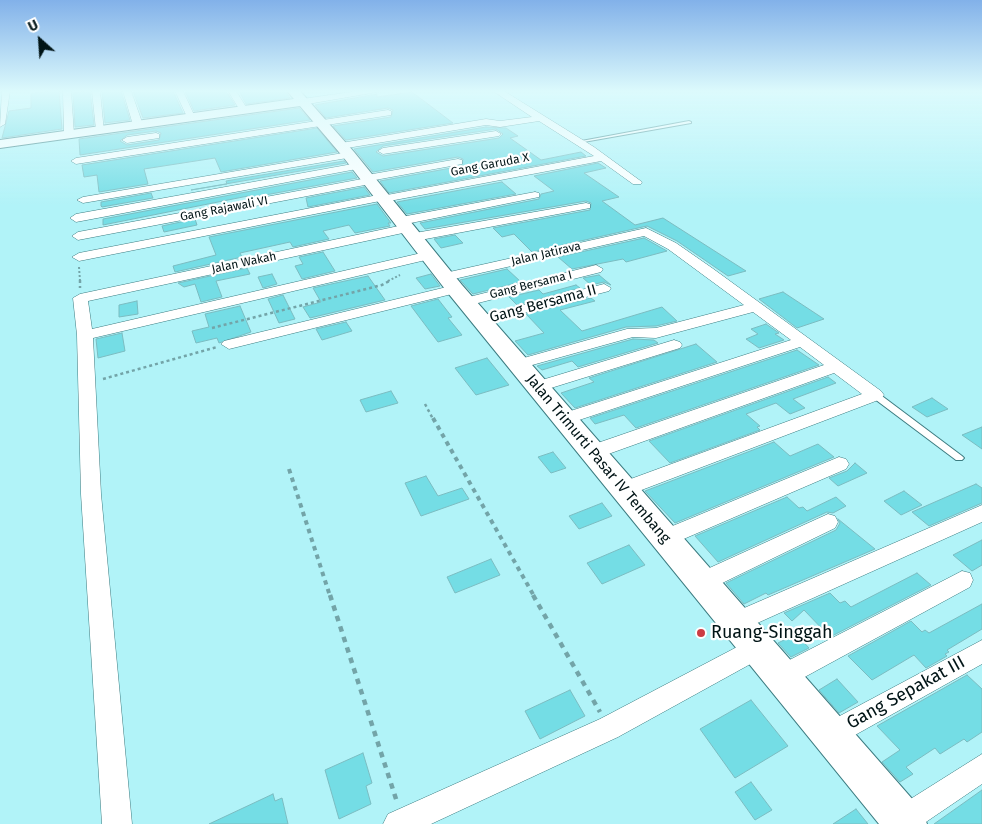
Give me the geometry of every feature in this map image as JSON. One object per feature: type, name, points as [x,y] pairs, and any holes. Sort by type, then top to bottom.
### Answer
[{"type":"street","points":[[69,129],[69,134]]},
{"type":"street","points":[[0,144],[105,129]]},
{"type":"street","points":[[282,129],[358,168],[472,194]]},
{"type":"street","points":[[358,168],[368,129]]},
{"type":"street","points":[[358,168],[373,129]]},
{"type":"street","points":[[358,168],[375,129]]},
{"type":"street","points":[[358,168],[379,129]]},
{"type":"street","points":[[79,257],[358,168],[465,129]]},
{"type":"street","points":[[558,129],[637,182]]},
{"type":"street","points":[[127,140],[166,134]]},
{"type":"street","points":[[117,824],[91,494],[85,335],[358,168],[496,134]]},
{"type":"street","points":[[83,200],[358,168],[590,149]]},
{"type":"street","points":[[76,218],[450,152]]},
{"type":"street","name":"Gang Garuda X","points":[[358,168],[601,158]]},
{"type":"street","points":[[76,161],[358,168],[458,162]]},
{"type":"street","points":[[358,168],[535,195]]},
{"type":"street","points":[[358,168],[586,206]]},
{"type":"street","name":"Gang Rajawali VI","points":[[78,236],[358,168]]},
{"type":"street","name":"Jalan Trimurti Pasar IV Tembang","points":[[358,168],[564,419],[905,822]]},
{"type":"street","name":"Jalan Wakah","points":[[85,335],[80,298],[358,168]]},
{"type":"street","name":"Jalan Jatirava","points":[[462,297],[646,232],[693,261],[754,307]]},
{"type":"street","name":"Gang Bersama I","points":[[462,297],[596,269]]},
{"type":"street","name":"Gang Bersama II","points":[[462,297],[604,288]]},
{"type":"street","points":[[229,344],[462,297]]},
{"type":"street","points":[[519,364],[632,332],[656,333],[754,307],[874,395]]},
{"type":"street","points":[[564,419],[800,342]]},
{"type":"street","points":[[538,387],[674,345]]},
{"type":"street","points":[[593,452],[834,367]]},
{"type":"street","points":[[624,489],[874,395]]},
{"type":"street","points":[[665,538],[839,464]]},
{"type":"street","points":[[736,622],[982,513]]},
{"type":"street","points":[[702,582],[828,522]]},
{"type":"street","points":[[781,677],[962,580]]},
{"type":"street","points":[[400,823],[609,728],[756,648]]},
{"type":"street","name":"Gang Sepakat III","points":[[830,735],[982,651]]},
{"type":"street","points":[[905,822],[982,768]]},
{"type":"lane","points":[[578,142],[648,129]]},
{"type":"lane","points":[[874,395],[959,458]]},
{"type":"path","points":[[212,328],[382,285],[396,279],[358,168]]},
{"type":"path","points":[[88,383],[229,344]]},
{"type":"path","points":[[425,404],[609,728]]},
{"type":"path","points":[[289,469],[400,823]]},
{"type":"building","points":[[4,129],[59,129],[2,138]]},
{"type":"building","points":[[147,129],[248,129],[80,155],[79,139]],"holes":[[[156,131],[161,133],[159,140],[127,145],[120,141],[127,135]]]},
{"type":"building","points":[[308,129],[318,129],[337,152],[221,172],[215,158],[144,169],[148,184],[99,192],[97,175],[84,177],[82,165]]},
{"type":"building","points":[[336,129],[412,129],[346,140]]},
{"type":"building","points":[[471,129],[493,129],[383,146],[376,152],[383,156],[499,138],[503,134],[497,129],[508,129],[518,136],[510,138],[541,160],[581,152],[586,156],[389,193],[380,181],[462,166],[463,159],[458,157],[373,172],[354,149]]},
{"type":"building","points":[[344,161],[346,163],[227,184],[226,181]]},
{"type":"building","points":[[598,163],[606,168],[584,173],[619,197],[602,201],[635,225],[663,218],[746,271],[728,276],[677,241],[647,226],[532,252],[514,234],[502,237],[493,228],[590,210],[591,203],[586,201],[425,229],[420,223],[539,199],[541,194],[554,191],[534,176]]},
{"type":"building","points":[[352,172],[357,178],[249,198],[248,196],[103,225],[103,219]]},
{"type":"building","points":[[502,182],[516,194],[407,214],[397,202]]},
{"type":"building","points":[[364,187],[370,195],[308,207],[306,198]]},
{"type":"building","points":[[151,193],[153,198],[101,206],[101,202]]},
{"type":"building","points":[[377,204],[391,223],[388,223],[390,226],[355,233],[349,225],[323,231],[329,239],[293,247],[290,242],[240,253],[242,257],[175,272],[173,266],[216,255],[209,237]]},
{"type":"building","points":[[195,219],[197,225],[164,232],[162,226]]},
{"type":"building","points":[[455,235],[463,243],[441,248],[434,239]]},
{"type":"building","points":[[644,238],[667,251],[626,262],[623,259],[572,269],[558,257]]},
{"type":"building","points":[[323,252],[335,271],[302,279],[295,266],[303,264],[299,257]]},
{"type":"building","points":[[247,268],[250,274],[216,281],[222,297],[201,302],[195,284],[184,287],[178,283]]},
{"type":"building","points":[[507,269],[521,282],[473,294],[460,280]]},
{"type":"building","points":[[272,274],[277,284],[263,288],[258,277]]},
{"type":"building","points":[[431,274],[440,286],[425,289],[416,278]]},
{"type":"building","points":[[599,275],[611,285],[604,282],[591,285],[583,278]]},
{"type":"building","points":[[368,276],[385,300],[310,318],[303,307],[321,302],[313,288]]},
{"type":"building","points":[[576,285],[580,288],[517,305],[509,297],[539,290],[543,294]]},
{"type":"building","points":[[783,292],[824,319],[797,328],[759,299]]},
{"type":"building","points":[[283,295],[295,319],[279,323],[268,299]]},
{"type":"building","points":[[591,298],[595,301],[560,310],[582,331],[662,307],[677,321],[656,326],[626,327],[528,355],[515,341],[544,333],[526,314]]},
{"type":"building","points":[[438,299],[452,317],[448,318],[462,335],[438,342],[411,306]]},
{"type":"building","points":[[137,301],[138,314],[119,317],[119,305]]},
{"type":"building","points":[[240,306],[251,332],[219,343],[217,338],[196,343],[192,331],[209,327],[205,314]]},
{"type":"building","points":[[346,322],[352,331],[322,340],[316,329]]},
{"type":"building","points":[[766,324],[779,333],[775,334],[784,340],[759,348],[746,339],[758,334],[751,329]]},
{"type":"building","points":[[122,333],[125,351],[98,358],[96,339]]},
{"type":"building","points":[[633,339],[654,340],[658,343],[578,367],[572,361],[542,370],[537,366]]},
{"type":"building","points":[[696,344],[717,362],[575,408],[561,393],[594,382],[589,378]]},
{"type":"building","points":[[797,350],[819,365],[636,428],[624,415],[595,424],[590,418]]},
{"type":"building","points":[[487,358],[509,385],[476,395],[455,368]]},
{"type":"building","points":[[828,377],[836,383],[793,399],[805,408],[790,414],[776,403],[746,414],[760,426],[757,427],[760,430],[670,463],[649,441]]},
{"type":"building","points":[[391,391],[398,403],[366,412],[360,400]]},
{"type":"building","points":[[932,398],[948,409],[927,417],[912,407]]},
{"type":"building","points":[[982,427],[982,449],[962,435]]},
{"type":"building","points":[[774,442],[790,456],[818,444],[834,457],[675,523],[645,491]]},
{"type":"building","points":[[553,452],[566,468],[551,473],[538,457]]},
{"type":"building","points":[[855,463],[867,473],[838,486],[829,478],[847,471]]},
{"type":"building","points":[[426,476],[438,496],[462,488],[469,499],[421,516],[405,483]]},
{"type":"building","points":[[976,484],[982,488],[982,503],[929,526],[912,512]]},
{"type":"building","points":[[904,491],[922,505],[901,515],[884,501]]},
{"type":"building","points":[[787,497],[799,508],[803,507],[807,511],[836,497],[846,506],[833,513],[827,512],[718,562],[695,536]]},
{"type":"building","points":[[602,503],[612,516],[579,529],[569,516]]},
{"type":"building","points":[[838,519],[875,549],[768,595],[766,593],[744,604],[726,583],[836,530],[840,523]]},
{"type":"building","points":[[982,540],[982,565],[972,571],[953,555]]},
{"type":"building","points":[[629,545],[645,565],[602,584],[587,563]]},
{"type":"building","points":[[491,559],[500,575],[455,593],[447,577]]},
{"type":"building","points":[[917,573],[931,585],[830,637],[804,610],[792,621],[784,613],[830,593],[840,603],[845,601],[851,607]]},
{"type":"building","points":[[982,604],[982,629],[947,650],[949,652],[945,654],[947,656],[926,668],[914,655],[872,680],[848,656],[911,621],[922,632],[925,630],[929,633]]},
{"type":"building","points":[[796,634],[809,648],[791,657],[778,643]]},
{"type":"building","points":[[967,675],[982,689],[982,732],[967,742],[964,739],[940,754],[935,748],[906,767],[913,774],[900,782],[882,762],[900,750],[877,726]]},
{"type":"building","points":[[837,679],[858,702],[839,713],[819,690]]},
{"type":"building","points":[[570,690],[585,716],[540,739],[525,711]]},
{"type":"building","points":[[751,700],[788,746],[735,778],[700,729]]},
{"type":"building","points":[[363,753],[372,783],[366,786],[371,804],[339,819],[325,770]]},
{"type":"building","points":[[751,782],[772,810],[755,820],[735,792]]},
{"type":"building","points":[[982,790],[982,824],[934,824]]},
{"type":"building","points":[[273,794],[275,801],[282,798],[288,824],[209,824]]},
{"type":"building","points":[[856,809],[868,824],[833,824]]},
{"type":"place","name":"Ruang-Singgah","points":[[701,633]]}]
